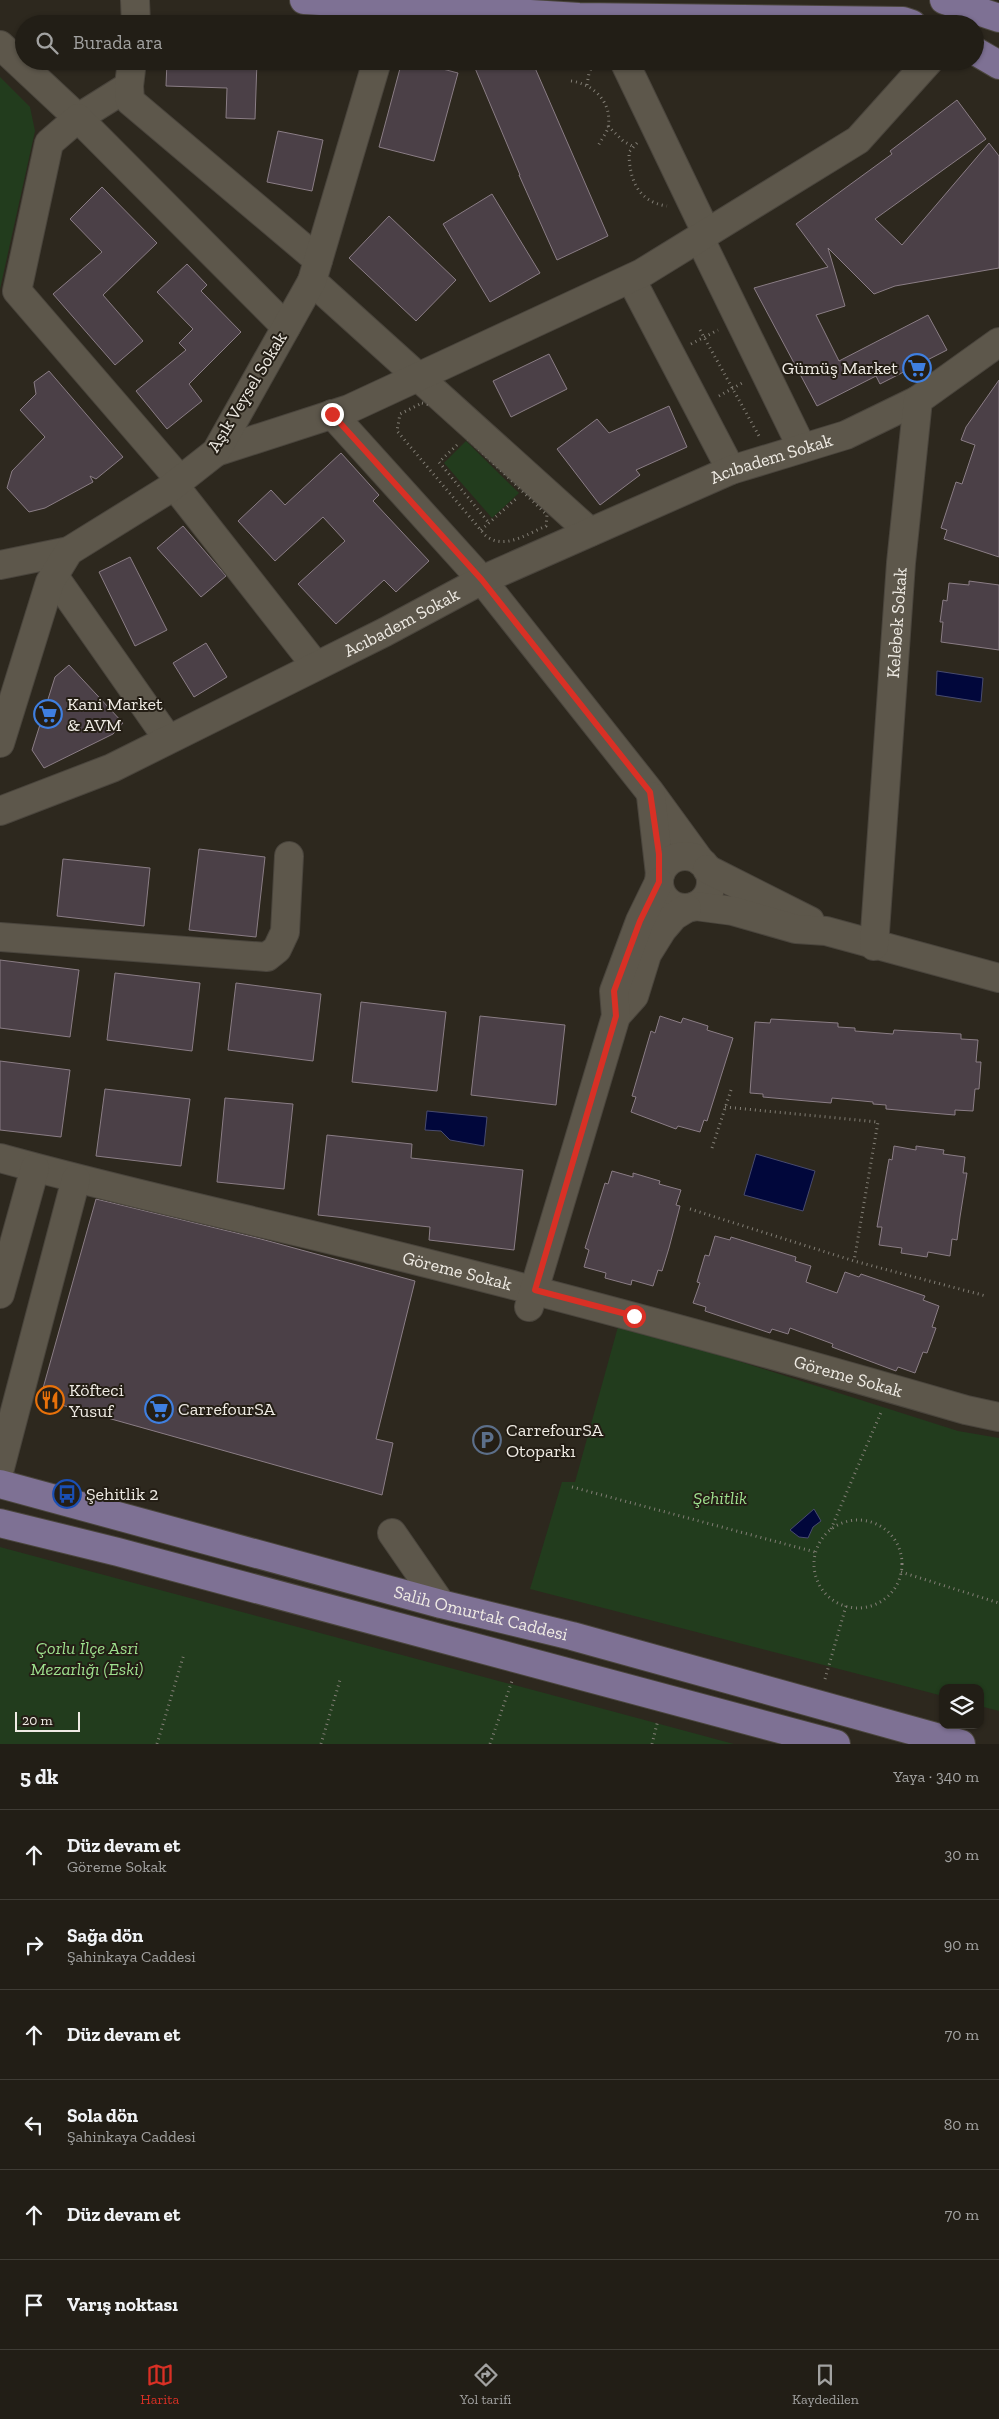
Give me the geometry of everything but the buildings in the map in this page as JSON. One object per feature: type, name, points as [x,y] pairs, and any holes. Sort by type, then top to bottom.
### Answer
[{"type":"main road","points":[[304,0],[392,10],[498,15]]},
{"type":"main road","points":[[944,0],[999,18]]},
{"type":"main road","points":[[984,56],[999,65]]},
{"type":"main road","name":"Salih Omurtak Caddesi","points":[[0,1484],[442,1604],[572,1636],[960,1744]]},
{"type":"main road","name":"Salih Omurtak Caddesi","points":[[0,1523],[118,1552],[836,1744]]},
{"type":"street","points":[[135,0],[136,15]]},
{"type":"street","points":[[0,45],[15,59]]},
{"type":"street","points":[[27,70],[78,118],[286,327]]},
{"type":"street","name":"Aşık Veysel Sokak","points":[[0,743],[54,576],[69,551],[177,482],[216,452],[286,327],[315,271],[374,70]]},
{"type":"street","points":[[628,70],[802,448]]},
{"type":"street","points":[[216,452],[349,409],[631,279],[704,237],[858,140],[921,70]]},
{"type":"street","points":[[130,73],[49,143],[17,291],[177,482],[316,666]]},
{"type":"street","points":[[130,73],[130,102],[315,271],[418,378],[590,532]]},
{"type":"street","points":[[631,279],[730,470]]},
{"type":"street","points":[[918,400],[999,342]]},
{"type":"street","name":"Acıbadem Sokak","points":[[0,811],[112,768],[482,580],[730,470],[846,435],[918,400]]},
{"type":"street","name":"Kelebek Sokak","points":[[874,946],[901,563],[918,400]]},
{"type":"street","points":[[332,414],[482,580],[650,792],[704,865],[710,877],[708,894],[691,907],[674,916],[662,930],[647,954],[634,996],[616,1016]]},
{"type":"street","points":[[0,566],[69,551]]},
{"type":"street","points":[[54,576],[168,739]]},
{"type":"street","points":[[650,792],[660,878],[664,898],[670,903],[691,907],[733,910],[796,929],[826,931],[874,946],[999,978]]},
{"type":"street","points":[[0,937],[267,956],[277,949],[285,932],[289,856]]},
{"type":"street","points":[[532,1299],[616,1016],[614,991],[640,921],[664,867],[678,857],[694,858],[704,865],[804,916],[826,931]]},
{"type":"street","name":"Göreme Sokak","points":[[0,1158],[76,1179],[247,1219],[532,1299],[634,1316],[966,1410],[999,1417]]},
{"type":"street","points":[[0,1294],[35,1168]]},
{"type":"street","points":[[0,1468],[76,1179]]},
{"type":"street","points":[[392,1533],[442,1604]]},
{"type":"path","points":[[587,85],[590,70]]},
{"type":"path","points":[[571,81],[587,85],[601,98],[607,107],[608,126],[598,146]]},
{"type":"path","points":[[608,126],[623,141],[634,147]]},
{"type":"path","points":[[642,138],[629,152],[630,172],[635,186],[644,197],[656,204],[675,207]]},
{"type":"path","points":[[689,345],[726,326]]},
{"type":"path","points":[[700,330],[762,439],[754,443]]},
{"type":"path","points":[[718,397],[746,381]]},
{"type":"path","points":[[422,404],[434,406],[524,492],[547,515],[546,526],[507,542],[490,539],[397,431],[400,414],[422,404]]},
{"type":"path","points":[[466,436],[439,462],[490,523]]},
{"type":"path","points":[[481,530],[524,492]]},
{"type":"path","points":[[712,1148],[731,1090]]},
{"type":"path","points":[[725,1107],[878,1122],[854,1261]]},
{"type":"path","points":[[690,1209],[854,1261],[986,1296]]},
{"type":"path","points":[[831,1529],[884,1405]]},
{"type":"path","points":[[572,1487],[816,1552]]},
{"type":"path","points":[[858,1520],[868,1521],[885,1529],[897,1544],[900,1553],[901,1572],[895,1588],[882,1601],[865,1608],[846,1606],[827,1595],[818,1582],[814,1568],[816,1552],[824,1536],[831,1529],[840,1524],[858,1520]]},
{"type":"path","points":[[901,1572],[999,1603]]},
{"type":"path","points":[[825,1679],[846,1606]]},
{"type":"path","points":[[157,1744],[184,1654]]},
{"type":"path","points":[[321,1744],[340,1680]]},
{"type":"path","points":[[490,1744],[512,1680]]},
{"type":"path","points":[[652,1744],[659,1720]]},
{"type":"green space","points":[[0,77],[30,107],[35,131],[0,289]]},
{"type":"green space","points":[[466,441],[519,493],[492,518],[444,463]]},
{"type":"green space","name":"Şehitlik","points":[[619,1323],[958,1431],[999,1438],[999,1711],[984,1707],[984,1684],[939,1684],[939,1695],[530,1589],[562,1482],[575,1482]]},
{"type":"green space","name":"Çorlu İlçe Asri Mezarlığı (Eski)","points":[[0,1547],[734,1744],[0,1744]]},
{"type":"shaded area","points":[[937,671],[983,678],[981,702],[936,695]]},
{"type":"shaded area","points":[[427,1111],[487,1117],[484,1146],[450,1140],[441,1131],[425,1130]]},
{"type":"shaded area","points":[[756,1154],[815,1171],[803,1211],[744,1195]]},
{"type":"shaded area","points":[[814,1509],[821,1521],[813,1527],[808,1538],[799,1537],[790,1530]]},
{"type":"place","name":"Gümüş Market","points":[[917,368]]},
{"type":"place","name":"Kani Market & AVM","points":[[48,714]]},
{"type":"place","name":"Köfteci Yusuf","points":[[50,1400]]},
{"type":"place","name":"CarrefourSA","points":[[159,1409]]},
{"type":"place","name":"CarrefourSA Otoparkı","points":[[487,1440]]},
{"type":"place","name":"Şehitlik 2","points":[[67,1494]]},
{"type":"route","points":[[332,414],[482,580],[650,792],[655,814],[659,854],[659,882],[628,950],[614,991],[616,1016],[535,1290],[634,1316]]}]
